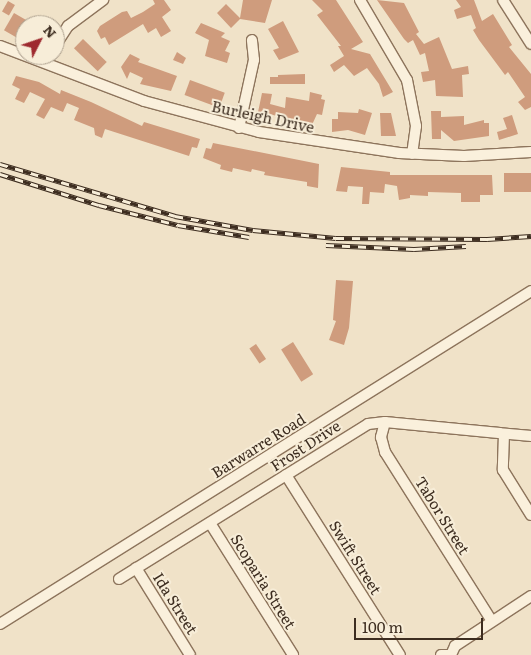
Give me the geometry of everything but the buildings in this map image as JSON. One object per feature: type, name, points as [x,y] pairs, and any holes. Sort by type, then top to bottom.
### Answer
[{"type":"street","points":[[65,31],[68,26],[103,0]]},
{"type":"street","points":[[360,0],[407,80],[416,126],[412,154]]},
{"type":"street","points":[[503,0],[531,44]]},
{"type":"street","points":[[239,128],[254,60],[252,40]]},
{"type":"street","name":"Burleigh Drive","points":[[0,46],[15,50]]},
{"type":"street","name":"Burleigh Drive","points":[[62,65],[144,101],[239,128],[331,145],[412,154],[464,156],[531,152]]},
{"type":"street","name":"Barwarre Road","points":[[0,624],[531,291]]},
{"type":"street","name":"Frost Drive","points":[[119,578],[362,427],[385,422],[531,436]]},
{"type":"street","name":"Tabor Street","points":[[385,422],[381,437],[385,452],[492,621]]},
{"type":"street","points":[[504,434],[503,470],[531,515]]},
{"type":"street","name":"Swift Street","points":[[286,475],[400,655]]},
{"type":"street","name":"Scoparia Street","points":[[210,523],[293,655]]},
{"type":"street","name":"Ida Street","points":[[136,568],[190,655]]},
{"type":"street","points":[[441,655],[451,655],[455,646],[531,596]]},
{"type":"railway","points":[[0,164],[175,216],[253,230],[336,238],[487,239],[531,236]]},
{"type":"railway","points":[[0,174],[99,205],[178,225],[249,237]]},
{"type":"railway","points":[[326,245],[414,249],[466,246]]}]
